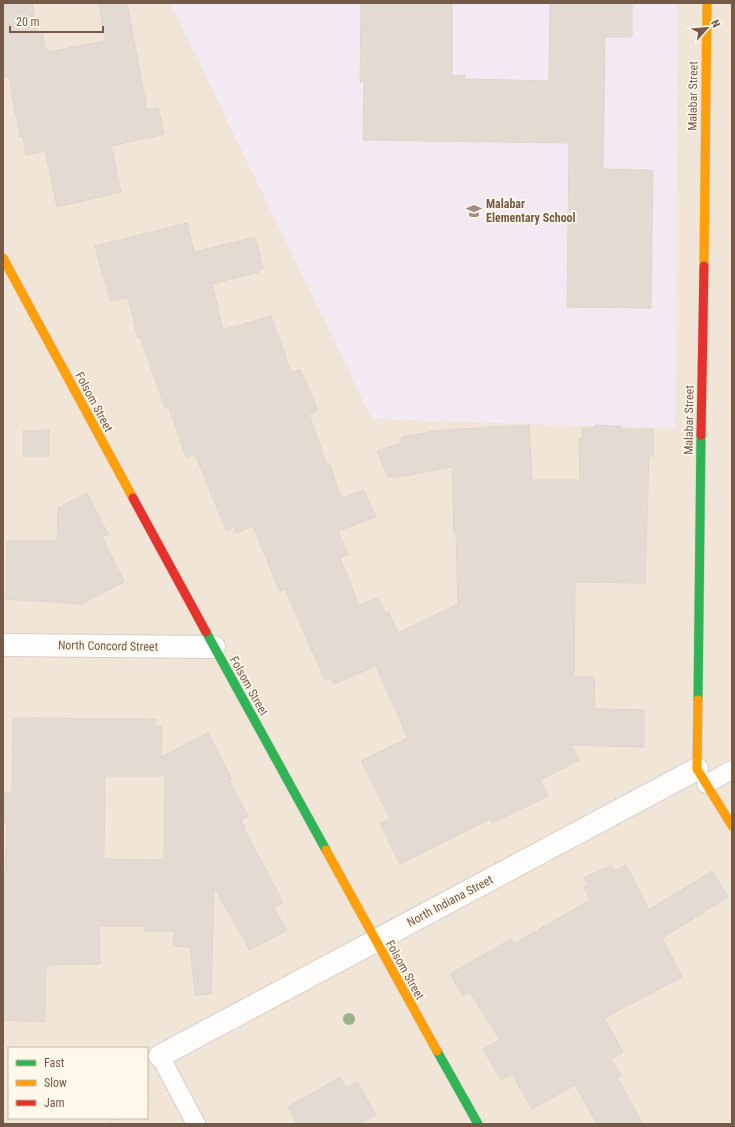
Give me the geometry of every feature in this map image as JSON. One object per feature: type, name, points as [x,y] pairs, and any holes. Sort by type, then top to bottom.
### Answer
[{"type":"street","name":"Malabar Street","points":[[701,776],[707,3]]},
{"type":"street","name":"Folsom Street","points":[[3,258],[375,941],[478,1124]]},
{"type":"street","name":"North Concord Street","points":[[3,645],[214,647]]},
{"type":"street","points":[[701,776],[732,826]]},
{"type":"street","name":"North Indiana Street","points":[[160,1056],[375,941],[701,776]]},
{"type":"lane","points":[[701,776],[732,770]]},
{"type":"lane","points":[[160,1056],[196,1124]]},
{"type":"path","points":[[107,1124],[117,1119]]},
{"type":"shaded area","points":[[3,3],[732,3],[732,1124],[3,1124]]},
{"type":"shaded area","name":"Malabar Elementary School","points":[[170,3],[678,3],[675,429],[372,419]]},
{"type":"building","points":[[3,3],[32,3],[37,33],[42,32],[47,52],[105,41],[99,3],[127,3],[147,110],[158,108],[164,134],[111,146],[121,192],[57,207],[45,151],[26,155],[23,136],[20,137],[9,76],[3,77]]},
{"type":"building","points":[[361,3],[452,3],[452,76],[465,75],[465,79],[549,81],[550,3],[632,3],[632,37],[605,37],[603,169],[653,170],[651,308],[567,307],[569,143],[363,140],[364,82],[360,82]]},
{"type":"building","points":[[187,223],[194,252],[255,237],[263,269],[259,272],[212,284],[223,330],[271,316],[291,372],[300,369],[318,410],[309,414],[327,466],[330,465],[341,498],[364,490],[376,517],[338,531],[348,555],[340,558],[359,605],[378,598],[385,613],[389,612],[398,633],[458,604],[452,467],[399,477],[388,477],[377,451],[401,443],[402,437],[441,430],[529,425],[532,480],[580,480],[579,439],[582,439],[582,428],[595,428],[595,425],[621,426],[621,429],[654,429],[653,456],[649,456],[645,583],[575,582],[574,677],[594,677],[595,709],[644,710],[644,747],[571,745],[579,760],[540,780],[548,796],[492,823],[490,819],[400,864],[380,823],[390,818],[361,761],[408,738],[376,666],[334,684],[332,678],[325,680],[285,589],[280,592],[253,526],[236,533],[233,527],[226,530],[195,454],[186,457],[169,407],[165,408],[141,338],[138,338],[128,298],[110,301],[95,246]]},
{"type":"building","points":[[49,430],[49,456],[23,456],[23,431]]},
{"type":"building","points":[[87,493],[108,534],[102,537],[124,582],[81,604],[6,599],[7,541],[57,541],[58,508]]},
{"type":"building","points":[[13,718],[155,719],[155,726],[162,727],[161,757],[208,733],[232,779],[229,780],[248,816],[241,820],[245,828],[244,829],[283,902],[274,908],[287,930],[250,950],[214,887],[211,994],[195,995],[190,947],[173,946],[174,931],[145,931],[145,926],[99,926],[100,964],[46,965],[45,1022],[3,1020],[3,874],[5,874],[7,822],[3,822],[3,793],[12,793]],"holes":[[[105,776],[165,776],[164,860],[104,859]]]},
{"type":"building","points":[[612,865],[615,871],[626,865],[649,910],[712,871],[728,897],[662,938],[682,977],[604,1018],[623,1052],[611,1059],[621,1076],[617,1077],[643,1124],[597,1124],[575,1085],[532,1109],[512,1074],[501,1080],[483,1049],[500,1040],[470,992],[463,996],[450,974],[511,939],[514,944],[590,900],[584,887],[588,885],[584,878]]},
{"type":"building","points":[[340,1077],[346,1088],[357,1082],[376,1115],[359,1124],[297,1124],[288,1107]]},
{"type":"traffic: fast","points":[[698,700],[701,435]]},
{"type":"traffic: fast","points":[[206,632],[326,850]]},
{"type":"traffic: fast","points":[[437,1051],[478,1124]]},
{"type":"traffic: slow","points":[[704,266],[707,3]]},
{"type":"traffic: slow","points":[[3,258],[133,498]]},
{"type":"traffic: slow","points":[[698,700],[697,769],[732,826]]},
{"type":"traffic: slow","points":[[326,850],[437,1051]]},
{"type":"traffic: jam","points":[[701,435],[704,266]]},
{"type":"traffic: jam","points":[[133,498],[206,632]]},
{"type":"place","name":"Malabar Elementary School","points":[[474,211]]}]
